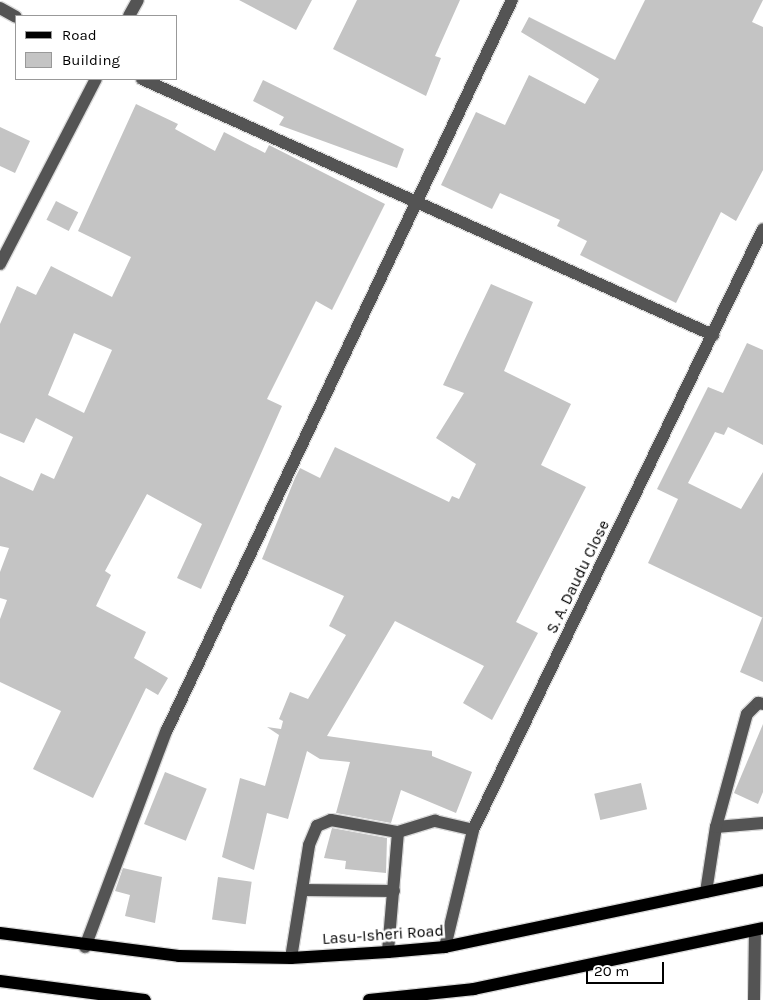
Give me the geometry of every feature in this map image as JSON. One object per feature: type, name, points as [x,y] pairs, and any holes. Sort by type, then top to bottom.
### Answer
[{"type":"main road","name":"Lasu-Isheri Road","points":[[0,932],[85,947],[179,956],[291,958],[388,952],[446,947],[763,880]]},
{"type":"main road","points":[[369,1000],[399,999],[474,989],[759,929]]},
{"type":"main road","points":[[0,981],[145,1000]]},
{"type":"street","points":[[130,15],[138,0]]},
{"type":"street","points":[[85,947],[166,732],[419,201],[512,0]]},
{"type":"street","points":[[0,8],[15,16]]},
{"type":"street","points":[[0,264],[95,80]]},
{"type":"street","points":[[144,80],[419,201],[712,335]]},
{"type":"street","name":"S. A. Daudu Close","points":[[446,947],[473,830],[763,229]]},
{"type":"street","points":[[706,892],[716,827],[747,714],[758,703],[763,704]]},
{"type":"street","points":[[291,958],[302,890],[317,826],[331,820],[398,832],[435,822],[473,830]]},
{"type":"street","points":[[716,827],[763,823]]},
{"type":"street","points":[[388,952],[398,832]]},
{"type":"street","points":[[302,890],[394,891]]},
{"type":"street","points":[[754,1000],[759,929]]},
{"type":"building","points":[[239,0],[312,0],[296,30]]},
{"type":"building","points":[[357,0],[460,0],[435,56],[441,58],[426,96],[333,49]]},
{"type":"building","points":[[645,0],[763,0],[752,22],[763,27],[763,170],[736,221],[721,212],[676,303],[580,255],[587,241],[557,226],[560,220],[500,193],[492,209],[441,185],[476,112],[505,125],[529,75],[585,104],[599,79],[521,32],[529,17],[615,60]]},
{"type":"building","points":[[263,80],[404,149],[397,168],[279,125],[284,117],[253,101]]},
{"type":"building","points":[[136,104],[178,124],[175,129],[215,151],[224,132],[265,153],[269,145],[385,204],[332,310],[316,301],[267,399],[282,406],[201,589],[177,578],[202,524],[147,494],[105,571],[111,575],[96,606],[146,632],[134,658],[168,678],[158,695],[146,688],[93,798],[33,769],[61,711],[0,682],[0,619],[7,600],[0,598],[0,572],[9,548],[0,546],[0,476],[33,491],[41,473],[54,479],[73,437],[36,418],[24,443],[0,433],[0,324],[17,286],[36,295],[51,266],[112,297],[131,257],[78,231]],"holes":[[[74,333],[112,350],[84,413],[48,395]]]},
{"type":"building","points":[[0,127],[30,141],[15,173],[0,166]]},
{"type":"building","points":[[56,201],[78,212],[69,231],[46,220]]},
{"type":"building","points":[[491,284],[533,302],[504,371],[571,404],[541,465],[586,487],[516,622],[538,633],[492,720],[463,703],[484,666],[395,621],[327,736],[432,751],[432,756],[472,772],[456,813],[401,790],[391,823],[336,813],[350,762],[320,759],[307,751],[288,819],[267,813],[254,870],[222,857],[240,778],[265,786],[279,735],[267,727],[281,729],[283,721],[279,719],[290,692],[308,699],[346,635],[329,626],[344,596],[262,559],[295,478],[300,468],[320,478],[335,447],[449,502],[452,496],[459,499],[476,464],[436,438],[464,393],[443,385]]},
{"type":"building","points":[[747,343],[763,350],[763,445],[728,427],[724,435],[715,432],[688,483],[741,509],[763,472],[763,618],[648,563],[678,499],[657,489],[708,387],[723,393]]},
{"type":"building","points":[[763,618],[763,682],[740,672]]},
{"type":"building","points":[[763,724],[763,792],[758,804],[734,793]]},
{"type":"building","points":[[165,772],[207,789],[186,841],[144,824]]},
{"type":"building","points":[[641,783],[647,809],[600,820],[594,794]]},
{"type":"building","points":[[332,828],[387,838],[386,873],[345,869],[346,861],[324,858]]},
{"type":"building","points":[[123,868],[162,877],[155,923],[125,916],[130,895],[115,891]]},
{"type":"building","points":[[218,877],[252,882],[246,924],[212,920]]}]
